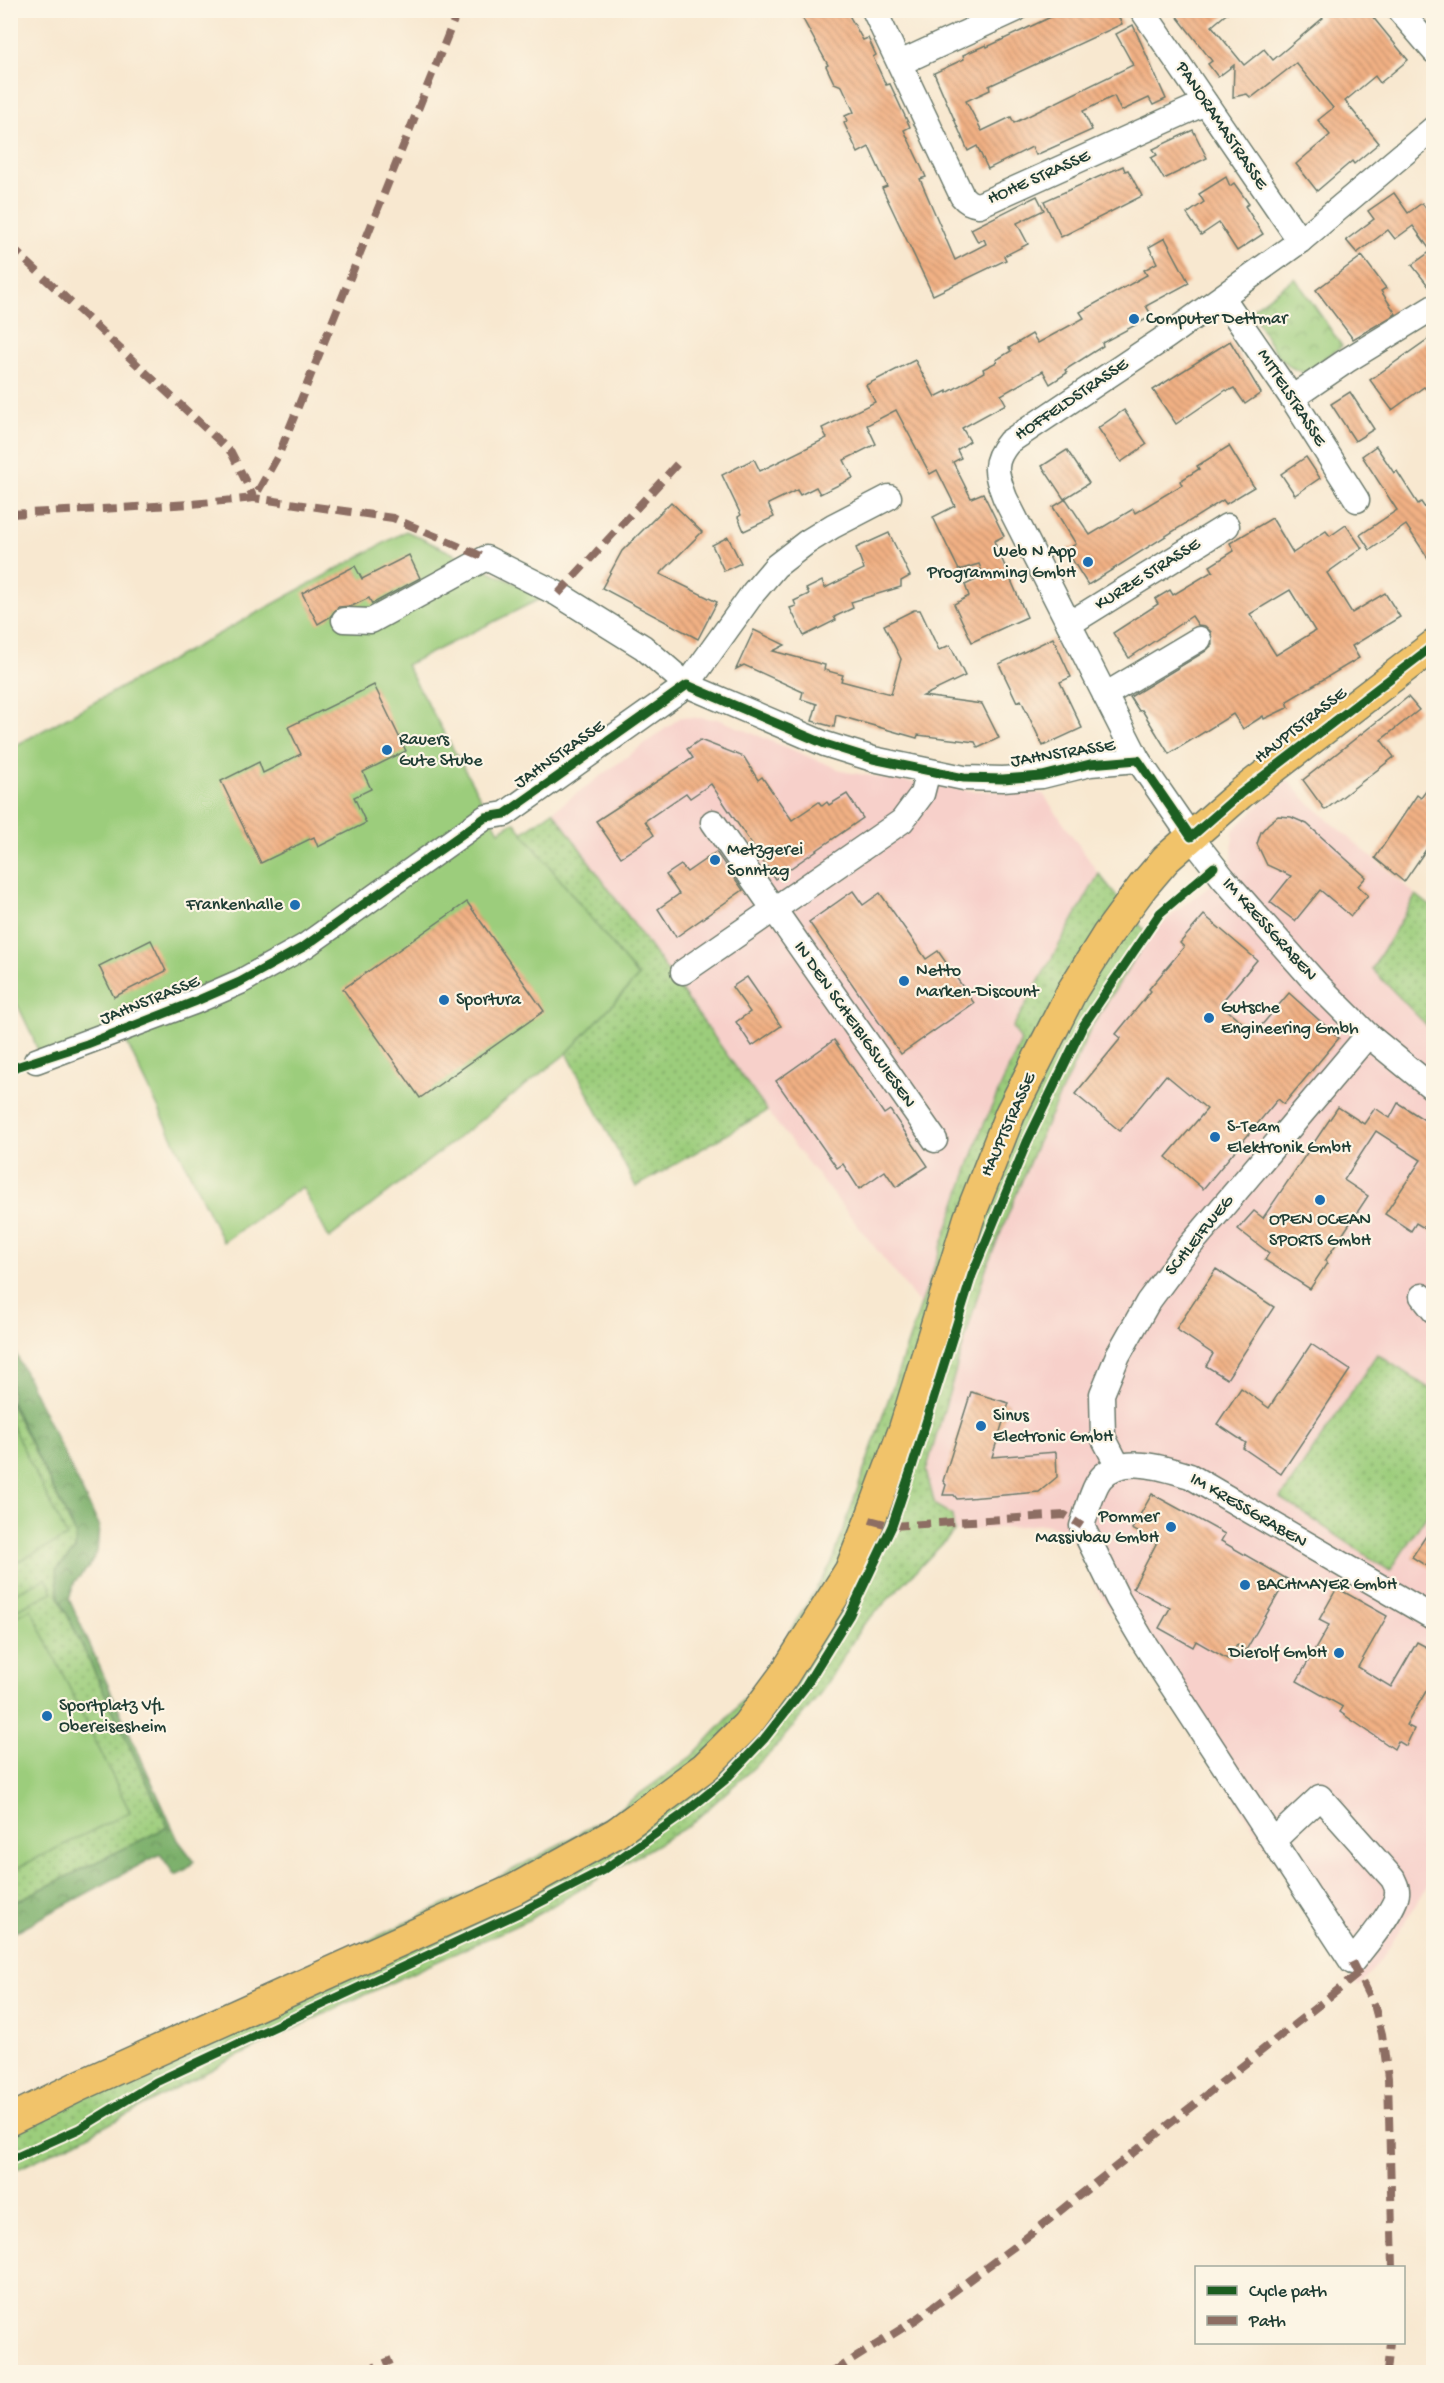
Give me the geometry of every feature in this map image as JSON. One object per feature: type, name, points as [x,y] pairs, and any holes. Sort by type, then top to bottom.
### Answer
[{"type":"main road","name":"HAUPTSTRASSE","points":[[10,2120],[79,2086],[515,1890],[616,1833],[705,1767],[747,1725],[784,1676],[849,1570],[904,1429],[969,1218],[1010,1114],[1072,991],[1107,935],[1151,877],[1191,837],[1240,794],[1434,645]]},
{"type":"street","name":"HOHE STRASSE","points":[[874,10],[962,196],[967,202],[973,204],[979,205],[1205,103]]},
{"type":"street","points":[[900,63],[1015,10]]},
{"type":"street","name":"PANORAMASTRASSE","points":[[1142,10],[1300,241]]},
{"type":"street","points":[[1399,10],[1434,51]]},
{"type":"street","name":"HOFFELDSTRASSE","points":[[1191,837],[1138,760],[1005,498],[996,465],[999,454],[1009,442],[1223,298],[1300,241],[1434,128]]},
{"type":"street","name":"MITTELSTRASSE","points":[[1223,298],[1292,398],[1357,500]]},
{"type":"street","points":[[1292,398],[1346,361],[1434,307]]},
{"type":"street","points":[[687,685],[753,593],[776,566],[807,542],[833,526],[889,497]]},
{"type":"street","name":"KURZE STRASSE","points":[[1069,624],[1227,526]]},
{"type":"street","name":"JAHNSTRASSE","points":[[344,620],[371,621],[486,558],[558,594],[643,647],[687,685],[825,744],[873,759],[964,778],[1003,779],[1042,776],[1090,764],[1138,760]]},
{"type":"street","points":[[1105,695],[1199,639]]},
{"type":"street","name":"JAHNSTRASSE","points":[[36,1062],[194,1002],[240,982],[305,946],[486,816],[505,814],[687,685]]},
{"type":"street","points":[[683,972],[902,821],[922,794],[928,771]]},
{"type":"street","name":"IN DEN SCHEIBIGSWIESEN","points":[[712,822],[935,1140]]},
{"type":"street","name":"IM KRESSGRABEN","points":[[1191,837],[1222,878],[1316,983],[1368,1035],[1434,1089]]},
{"type":"street","name":"SCHLEIFWEG","points":[[1118,1466],[1103,1437],[1102,1394],[1118,1355],[1148,1302],[1188,1248],[1368,1035]]},
{"type":"street","name":"IM KRESSGRABEN","points":[[1118,1466],[1156,1465],[1190,1476],[1434,1618]]},
{"type":"street","points":[[1118,1466],[1100,1478],[1082,1526],[1118,1599],[1144,1643],[1352,1962],[1370,1940],[1396,1899],[1398,1890],[1393,1879],[1320,1797],[1274,1841]]},
{"type":"shaded area","points":[[681,717],[718,719],[846,772],[963,790],[1043,794],[1099,874],[1013,1027],[1021,1041],[981,1131],[922,1307],[767,1111],[553,811]]},
{"type":"shaded area","points":[[1287,779],[1309,803],[1433,908],[1433,1877],[1383,1957],[1359,1987],[1100,1594],[1072,1538],[1060,1528],[1043,1524],[954,1532],[952,1515],[935,1505],[926,1472],[985,1271],[1036,1146],[1092,1026],[1149,936],[1180,908],[1209,887],[1232,862],[1233,830]]},
{"type":"green space","points":[[1295,278],[1342,346],[1305,373],[1295,370],[1279,356],[1251,310]]},
{"type":"green space","name":"Frankenhalle","points":[[406,531],[531,591],[540,599],[406,665],[499,831],[514,822],[638,977],[567,1053],[329,1238],[302,1187],[223,1242],[125,1039],[44,1066],[11,991],[11,748]]},
{"type":"green space","points":[[553,811],[767,1111],[636,1187],[567,1053],[638,977],[522,833]]},
{"type":"green space","points":[[1099,874],[1149,936],[1092,1026],[1036,1146],[985,1271],[926,1471],[935,1505],[952,1515],[954,1532],[862,1626],[818,1697],[771,1752],[690,1825],[528,1920],[342,2005],[220,2065],[83,2138],[11,2172],[11,2110],[463,1896],[552,1849],[609,1816],[692,1756],[731,1715],[769,1666],[832,1563],[981,1131],[1021,1041],[1013,1027]]},
{"type":"green space","points":[[1416,895],[1433,908],[1433,1032],[1372,969]]},
{"type":"green space","points":[[11,1344],[99,1526],[97,1552],[87,1569],[75,1581],[69,1599],[178,1840],[194,1861],[186,1870],[175,1875],[160,1854],[11,1934],[11,1904],[168,1827],[59,1597],[56,1570],[75,1550],[76,1535],[11,1402]]},
{"type":"green space","points":[[1377,1354],[1433,1391],[1433,1505],[1390,1571],[1281,1498]]},
{"type":"green space","points":[[10,1402],[76,1535],[75,1550],[67,1560],[59,1597],[168,1827],[11,1904]]},
{"type":"green space","points":[[10,1422],[67,1537],[11,1565],[10,1565]]},
{"type":"green space","points":[[46,1578],[53,1592],[11,1612],[11,1595]]},
{"type":"green space","name":"Sportplatz VfL Obereisesheim","points":[[31,1609],[130,1812],[11,1871],[11,1619]]},
{"type":"building","points":[[798,10],[846,10],[863,40],[868,38],[876,55],[873,57],[886,85],[890,84],[910,127],[904,130],[926,177],[920,179],[955,260],[986,244],[984,239],[978,242],[971,229],[1037,196],[1044,210],[1017,223],[1028,244],[1004,256],[1006,260],[933,295],[882,188],[887,186],[869,147],[858,153],[844,123],[847,121],[845,116],[854,112],[842,86],[834,83],[826,66],[828,65]]},
{"type":"building","points":[[1053,10],[1115,10],[1122,24],[989,86],[990,90],[966,101],[982,131],[1011,117],[1014,123],[1133,65],[1116,34],[1133,25],[1166,99],[1153,105],[1149,98],[1121,111],[1114,96],[1083,111],[1092,130],[1036,155],[1032,147],[988,169],[977,146],[968,151],[934,73],[964,59],[963,55],[986,45],[987,47],[1055,15]]},
{"type":"building","points":[[1172,10],[1231,10],[1212,26],[1244,65],[1264,49],[1273,60],[1323,18],[1317,10],[1367,10],[1408,60],[1380,83],[1375,76],[1345,101],[1379,143],[1354,164],[1352,161],[1317,191],[1296,164],[1330,135],[1318,120],[1333,108],[1296,63],[1251,98],[1247,94],[1233,97],[1234,65],[1218,77],[1208,64],[1212,61]]},
{"type":"building","points":[[1193,130],[1207,158],[1164,179],[1151,158],[1157,155],[1153,149]]},
{"type":"building","points":[[1123,166],[1125,171],[1128,170],[1142,196],[1061,237],[1044,201]]},
{"type":"building","points":[[1226,177],[1230,186],[1234,183],[1249,204],[1245,206],[1263,234],[1237,251],[1219,223],[1201,235],[1187,214],[1204,202],[1199,194]]},
{"type":"building","points":[[1394,193],[1408,213],[1422,203],[1434,219],[1434,293],[1412,265],[1431,251],[1413,226],[1395,239],[1388,230],[1357,253],[1346,240],[1374,219],[1368,211]]},
{"type":"building","points":[[1165,238],[1189,283],[1146,306],[1152,316],[1102,343],[1103,346],[1065,370],[1067,373],[1050,384],[1043,371],[1001,395],[1006,404],[962,428],[970,441],[957,450],[961,458],[953,462],[971,498],[983,493],[1004,536],[994,541],[1027,617],[972,642],[954,604],[969,596],[965,585],[984,576],[979,564],[959,570],[933,517],[955,506],[937,470],[930,474],[896,410],[867,425],[876,444],[844,460],[853,478],[820,494],[816,487],[800,495],[797,490],[768,504],[774,517],[744,531],[738,517],[741,515],[722,475],[754,459],[760,471],[827,438],[822,428],[875,402],[866,385],[915,360],[935,397],[947,391],[947,393],[984,372],[983,369],[1011,351],[1009,348],[1032,334],[1038,343],[1084,318],[1080,312],[1147,275],[1144,270],[1157,263],[1149,247]]},
{"type":"building","points":[[1362,256],[1386,288],[1381,291],[1396,314],[1353,339],[1316,290]]},
{"type":"building","points":[[1434,335],[1434,397],[1424,387],[1392,410],[1370,380]]},
{"type":"building","points":[[1230,341],[1261,393],[1245,404],[1234,388],[1226,390],[1176,424],[1153,390]]},
{"type":"building","points":[[1350,392],[1374,429],[1355,441],[1331,404]]},
{"type":"building","points":[[1124,410],[1147,444],[1121,462],[1098,428]]},
{"type":"building","points":[[1229,446],[1254,487],[1226,504],[1223,500],[1088,585],[1066,550],[1076,544],[1053,507],[1066,499],[1090,535],[1133,509],[1135,513],[1182,485],[1180,481],[1199,469],[1197,466]]},
{"type":"building","points":[[1376,446],[1394,473],[1397,471],[1418,504],[1421,502],[1434,521],[1434,567],[1406,525],[1370,550],[1360,535],[1397,510],[1362,456]]},
{"type":"building","points":[[1067,450],[1089,483],[1064,499],[1042,466]]},
{"type":"building","points":[[1306,457],[1320,478],[1295,495],[1281,474]]},
{"type":"building","points":[[671,502],[702,532],[660,574],[717,602],[698,639],[602,588],[622,551]]},
{"type":"building","points":[[1272,518],[1293,553],[1326,531],[1330,536],[1346,525],[1362,548],[1327,573],[1352,613],[1385,593],[1400,617],[1352,646],[1359,658],[1287,701],[1289,707],[1264,719],[1263,716],[1243,729],[1233,714],[1169,754],[1142,710],[1139,711],[1130,697],[1206,651],[1212,645],[1211,632],[1205,626],[1198,625],[1192,616],[1129,658],[1113,633],[1158,604],[1155,599],[1170,590],[1173,595],[1213,571],[1210,566],[1234,551],[1230,543]],"holes":[[[1290,590],[1315,631],[1276,655],[1250,614]]]},
{"type":"building","points":[[889,533],[910,576],[901,581],[901,587],[851,602],[853,608],[834,617],[836,620],[804,636],[790,608],[796,606],[794,601],[809,594],[806,589],[822,581],[825,588],[864,569],[856,548]]},
{"type":"building","points":[[728,537],[741,563],[724,571],[712,545]]},
{"type":"building","points":[[409,555],[420,578],[372,604],[369,598],[352,606],[338,607],[330,617],[318,624],[302,593],[355,566],[362,579]]},
{"type":"building","points":[[914,610],[920,610],[939,650],[950,645],[965,676],[923,696],[982,704],[999,738],[978,748],[975,742],[918,735],[917,738],[836,715],[834,727],[812,721],[817,704],[801,699],[803,692],[744,665],[736,669],[754,630],[785,645],[773,651],[825,665],[824,670],[843,675],[841,681],[891,694],[901,659],[884,625]]},
{"type":"building","points":[[1053,638],[1071,677],[1060,682],[1082,728],[1043,746],[1021,700],[1017,702],[999,664]]},
{"type":"building","name":"Frankenhalle","points":[[374,685],[406,751],[363,772],[371,789],[354,797],[366,823],[318,847],[314,837],[261,863],[221,781],[259,762],[263,773],[301,754],[288,727]]},
{"type":"building","points":[[1408,697],[1419,710],[1381,740],[1394,757],[1325,810],[1303,780]]},
{"type":"building","points":[[700,740],[744,757],[758,780],[762,777],[792,820],[819,802],[822,806],[827,802],[829,805],[847,794],[863,818],[775,879],[711,784],[690,798],[686,793],[645,821],[654,835],[621,857],[596,821],[693,758],[687,749]]},
{"type":"building","points":[[1434,780],[1434,838],[1404,882],[1375,858],[1417,795],[1421,798]]},
{"type":"building","points":[[1278,816],[1291,817],[1307,824],[1366,877],[1358,886],[1368,895],[1351,916],[1320,890],[1295,921],[1270,902],[1291,876],[1267,865],[1257,844],[1261,832]]},
{"type":"building","points":[[716,852],[743,890],[676,937],[658,909],[679,894],[666,875],[681,865],[687,872]]},
{"type":"building","name":"Netto Marken-Discount","points":[[853,891],[863,905],[880,893],[926,959],[938,951],[974,1003],[901,1054],[809,922]]},
{"type":"building","name":"Sportura","points":[[467,902],[544,1011],[420,1098],[343,989]]},
{"type":"building","points":[[1204,915],[1257,960],[1220,1004],[1255,1033],[1289,993],[1339,1038],[1284,1104],[1278,1099],[1203,1189],[1166,1157],[1207,1109],[1166,1075],[1120,1131],[1075,1094],[1121,1038],[1116,1034],[1184,947],[1180,943]]},
{"type":"building","points":[[151,940],[166,971],[114,997],[99,966]]},
{"type":"building","points":[[747,977],[781,1026],[752,1046],[736,1022],[750,1012],[732,987]]},
{"type":"building","points":[[834,1040],[884,1114],[890,1110],[928,1166],[896,1187],[885,1171],[859,1189],[843,1164],[837,1168],[776,1081]]},
{"type":"building","points":[[1398,1103],[1434,1126],[1434,1234],[1416,1223],[1411,1231],[1385,1214],[1421,1160],[1376,1131],[1344,1180],[1368,1196],[1325,1261],[1327,1263],[1310,1289],[1265,1260],[1269,1253],[1238,1229],[1254,1211],[1263,1218],[1338,1107],[1364,1124],[1375,1108],[1390,1118]]},
{"type":"building","points":[[1216,1269],[1274,1307],[1227,1379],[1206,1366],[1213,1354],[1176,1329]]},
{"type":"building","points":[[1311,1344],[1350,1370],[1281,1474],[1243,1448],[1246,1443],[1217,1424],[1241,1388],[1269,1408]]},
{"type":"building","name":"Sinus Electronic GmbH","points":[[971,1392],[1009,1403],[992,1457],[1056,1452],[1057,1477],[1039,1492],[957,1499],[954,1495],[943,1495],[946,1485],[943,1481]]},
{"type":"building","points":[[1152,1494],[1225,1534],[1221,1541],[1287,1579],[1246,1650],[1237,1645],[1229,1660],[1196,1641],[1193,1647],[1159,1628],[1170,1608],[1133,1588],[1157,1542],[1132,1529]]},
{"type":"building","points":[[1434,1524],[1434,1571],[1412,1557]]},
{"type":"building","points":[[1337,1588],[1387,1616],[1358,1667],[1391,1687],[1417,1642],[1434,1651],[1434,1678],[1406,1725],[1414,1729],[1406,1746],[1398,1741],[1394,1749],[1340,1712],[1343,1707],[1297,1681],[1329,1625],[1319,1620]]},
{"type":"marked path","points":[[10,514],[192,504],[254,498],[279,454],[458,10]]},
{"type":"marked path","points":[[10,246],[231,452],[254,498],[393,518],[486,558]]},
{"type":"marked path","points":[[558,594],[680,461]]},
{"type":"marked path","points":[[870,1520],[892,1526],[1065,1515],[1082,1526]]},
{"type":"marked path","points":[[1352,1962],[1375,2008],[1382,2034],[1388,2078],[1393,2266]]},
{"type":"marked path","points":[[833,2372],[917,2319],[1031,2234],[1358,1974]]},
{"type":"marked path","points":[[1387,2372],[1390,2344]]},
{"type":"marked path","points":[[363,2372],[392,2360]]},
{"type":"cycle path","points":[[10,1069],[87,1044],[194,1002],[240,982],[305,946],[486,817],[505,814],[687,685],[825,744],[873,759],[964,778],[1003,779],[1042,776],[1090,764],[1138,760],[1191,837],[1240,794],[1434,645]]},
{"type":"cycle path","points":[[10,2160],[79,2129],[156,2082],[525,1910],[605,1869],[682,1815],[725,1780],[764,1739],[805,1687],[849,1616],[892,1526],[972,1275],[1027,1142],[1083,1026],[1160,913],[1214,867]]},
{"type":"place","name":"Computer Dettmar","points":[[1134,319]]},
{"type":"place","name":"Web N App Programming GmbH","points":[[1088,562]]},
{"type":"place","name":"Rauers Gute Stube","points":[[387,750]]},
{"type":"place","name":"Metzgerei Sonntag","points":[[715,860]]},
{"type":"place","name":"Frankenhalle","points":[[295,905]]},
{"type":"place","name":"Netto Marken-Discount","points":[[904,981]]},
{"type":"place","name":"Sportura","points":[[444,1000]]},
{"type":"place","name":"Gutsche Engineering Gmbh","points":[[1209,1018]]},
{"type":"place","name":"S-Team Elektronik GmbH","points":[[1215,1137]]},
{"type":"place","name":"OPEN OCEAN SPORTS GmbH","points":[[1320,1200]]},
{"type":"place","name":"Sinus Electronic GmbH","points":[[981,1426]]},
{"type":"place","name":"Pommer Massivbau GmbH","points":[[1171,1527]]},
{"type":"place","name":"BACHMAYER GmbH","points":[[1245,1585]]},
{"type":"place","name":"Dierolf GmbH","points":[[1339,1653]]},
{"type":"place","name":"Sportplatz VfL Obereisesheim","points":[[47,1716]]}]
